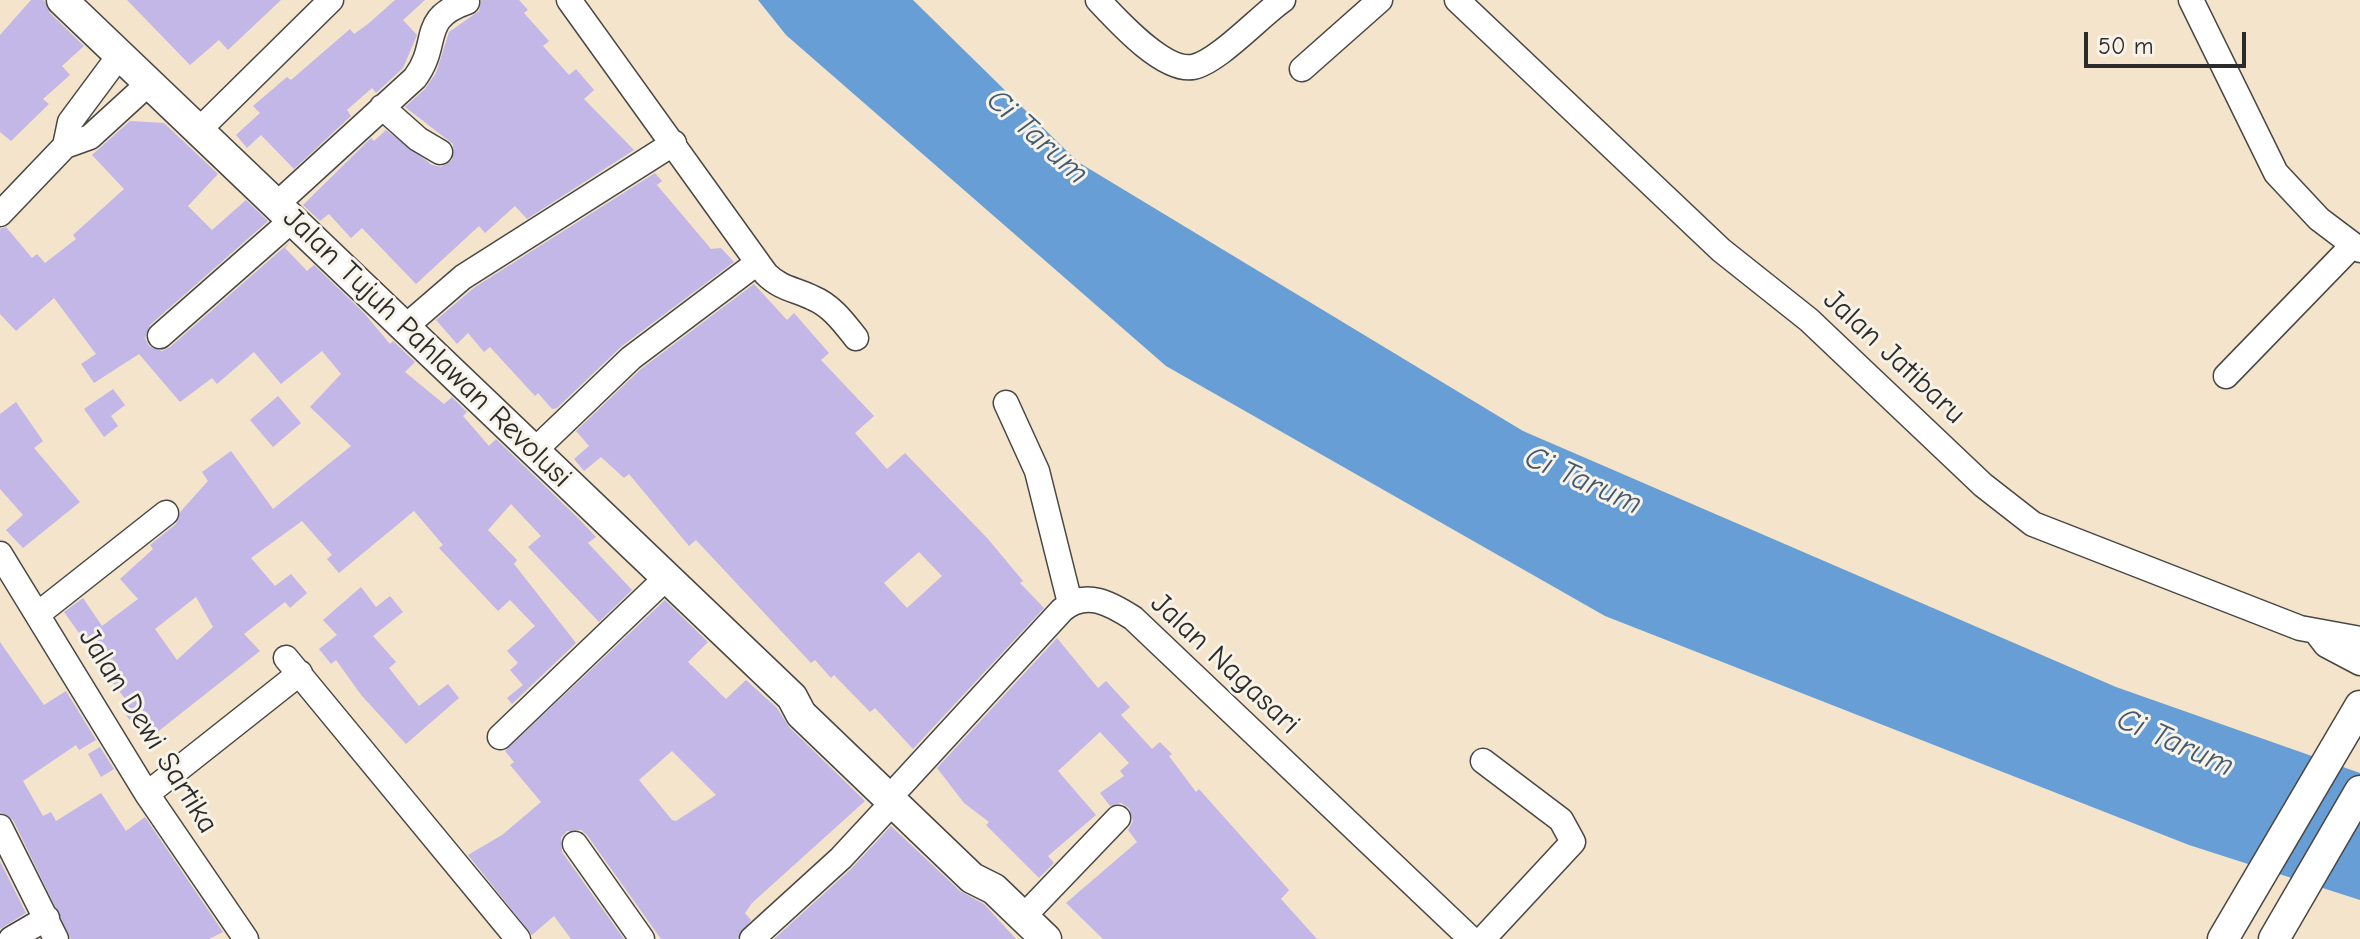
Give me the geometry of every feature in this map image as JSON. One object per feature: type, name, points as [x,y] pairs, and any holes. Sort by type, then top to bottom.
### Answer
[{"type":"main road","name":"Jalan Tujuh Pahlawan Revolusi","points":[[62,0],[792,697],[810,704],[972,878],[994,889],[1046,939]]},
{"type":"main road","points":[[2223,939],[2360,706]]},
{"type":"main road","points":[[2274,939],[2360,791]]},
{"type":"street","points":[[198,131],[331,0]]},
{"type":"street","points":[[569,0],[757,263],[775,283],[815,298],[834,311],[856,338]]},
{"type":"street","points":[[1098,0],[1161,58],[1176,66],[1194,67],[1217,53],[1283,0]]},
{"type":"street","points":[[1302,69],[1380,0]]},
{"type":"street","name":"Jalan Jatibaru","points":[[1457,0],[1721,250],[1809,320],[1983,485],[2033,524],[2317,634],[2360,639]]},
{"type":"street","points":[[2191,0],[2276,173],[2319,219],[2356,247],[2226,376]]},
{"type":"street","points":[[160,336],[285,212],[424,66],[435,23],[442,13],[467,2]]},
{"type":"street","points":[[65,146],[70,122],[119,56]]},
{"type":"street","points":[[0,214],[65,146],[90,137],[148,84]]},
{"type":"street","points":[[382,107],[418,139],[440,152]]},
{"type":"street","points":[[405,327],[463,277],[674,143]]},
{"type":"street","points":[[534,451],[631,358],[757,263]]},
{"type":"street","points":[[752,939],[841,858],[1070,603],[1037,471],[1006,403]]},
{"type":"street","points":[[38,614],[166,513]]},
{"type":"street","name":"Jalan Dewi Sartika","points":[[0,554],[147,794],[246,939]]},
{"type":"street","points":[[500,737],[666,578]]},
{"type":"street","name":"Jalan Nagasari","points":[[1070,603],[1095,599],[1133,618],[1471,939]]},
{"type":"street","points":[[2317,634],[2326,645],[2360,663]]},
{"type":"street","points":[[147,794],[293,666],[518,939]]},
{"type":"street","points":[[1483,761],[1561,820],[1573,842],[1483,939]]},
{"type":"street","points":[[1024,916],[1118,818]]},
{"type":"street","points":[[0,827],[51,928],[11,939]]},
{"type":"street","points":[[575,844],[642,939]]},
{"type":"water","name":"Ci Tarum","points":[[758,0],[913,0],[1078,162],[1523,431],[2116,687],[2360,773],[2360,900],[2189,845],[1605,616],[1166,366],[786,35]]},
{"type":"building","points":[[31,0],[44,0],[50,13],[84,46],[62,66],[70,75],[43,99],[49,104],[11,141],[0,132],[0,35]]},
{"type":"building","points":[[127,0],[281,0],[228,50],[219,40],[190,65]]},
{"type":"building","points":[[395,0],[425,0],[403,20],[417,35],[403,68],[376,93],[372,88],[347,110],[351,116],[294,169],[261,135],[247,148],[236,135],[260,113],[253,106],[287,77],[291,80],[350,29],[354,34]]},
{"type":"building","points":[[481,0],[519,0],[528,10],[524,13],[549,41],[543,46],[569,75],[576,69],[594,90],[584,99],[634,150],[527,219],[515,206],[485,233],[479,226],[416,284],[362,228],[351,238],[329,214],[320,221],[303,205],[371,138],[374,141],[386,130],[432,165],[441,167],[452,160],[453,144],[405,107],[425,89],[436,73],[449,32],[479,11]]},
{"type":"building","points":[[130,121],[164,123],[218,174],[188,206],[212,230],[246,200],[268,221],[150,325],[145,338],[149,346],[162,351],[170,347],[290,242],[285,248],[307,271],[314,265],[364,313],[390,344],[393,341],[415,362],[405,372],[444,404],[452,397],[467,412],[463,416],[489,446],[496,439],[579,519],[596,537],[588,543],[632,590],[599,622],[528,547],[541,536],[511,504],[488,530],[517,560],[514,564],[576,643],[512,704],[507,698],[523,685],[510,670],[518,663],[507,651],[535,626],[510,600],[498,611],[439,548],[443,545],[414,511],[339,573],[327,559],[332,555],[302,521],[251,558],[275,586],[291,574],[307,593],[290,608],[285,602],[244,634],[260,651],[146,741],[119,706],[126,700],[105,672],[109,670],[83,631],[79,633],[64,612],[83,598],[102,626],[138,599],[120,579],[153,549],[150,545],[176,524],[181,511],[208,481],[202,472],[231,451],[273,509],[351,446],[310,407],[341,374],[322,351],[281,384],[254,352],[217,384],[212,378],[180,402],[139,354],[94,383],[81,364],[96,354],[54,298],[16,331],[0,314],[0,229],[6,227],[32,258],[37,254],[45,263],[76,239],[73,235],[124,189],[92,155]],"holes":[[[196,597],[213,627],[177,660],[155,629]]]},
{"type":"building","points":[[655,173],[662,181],[657,185],[711,249],[721,248],[734,262],[622,346],[557,408],[552,409],[538,393],[535,396],[490,347],[484,352],[468,333],[457,344],[436,320],[475,287]]},
{"type":"building","points":[[754,284],[787,320],[794,313],[829,353],[821,360],[874,416],[855,433],[887,469],[905,453],[988,539],[1023,581],[1020,583],[1044,608],[913,749],[875,708],[870,712],[834,675],[831,678],[815,660],[811,663],[696,540],[689,546],[629,474],[624,478],[601,457],[584,471],[574,459],[589,446],[576,431],[641,369]],"holes":[[[919,552],[942,576],[907,608],[884,583]]]},
{"type":"building","points":[[113,389],[125,405],[111,416],[118,426],[104,437],[84,409]]},
{"type":"building","points":[[278,396],[301,423],[273,447],[250,420]]},
{"type":"building","points":[[16,402],[43,441],[34,448],[80,502],[23,548],[6,530],[23,515],[0,489],[0,414]]},
{"type":"building","points":[[361,587],[376,607],[390,596],[403,612],[373,636],[396,662],[389,668],[419,706],[448,684],[459,698],[406,744],[362,696],[336,660],[331,664],[319,649],[337,635],[323,620]]},
{"type":"building","points":[[665,600],[708,642],[688,662],[726,699],[746,680],[777,708],[789,727],[865,801],[752,903],[745,913],[751,920],[737,939],[661,939],[587,835],[581,830],[567,831],[561,838],[562,852],[624,939],[571,939],[554,916],[532,935],[468,855],[502,835],[541,802],[510,765],[514,762],[505,751]],"holes":[[[672,751],[716,795],[676,821],[639,780]]]},
{"type":"building","points":[[1057,638],[1098,688],[1106,681],[1130,707],[1121,715],[1152,749],[1160,742],[1172,754],[1169,756],[1196,792],[1199,789],[1289,890],[1281,899],[1317,939],[1103,939],[1066,903],[1137,842],[1128,830],[1133,821],[1129,808],[1121,803],[1110,806],[1100,793],[1124,776],[1120,771],[1129,763],[1100,732],[1058,771],[1096,815],[1048,856],[1054,863],[1039,878],[986,825],[989,822],[964,803],[937,768]]},
{"type":"building","points":[[0,642],[44,705],[66,691],[96,740],[79,750],[76,745],[23,781],[43,816],[51,812],[56,821],[101,793],[126,831],[145,817],[223,932],[209,939],[71,939],[13,820],[0,812]]},
{"type":"building","points":[[100,747],[114,769],[101,777],[88,754]]},
{"type":"building","points":[[891,826],[960,891],[984,904],[1016,939],[774,939],[851,869]]},
{"type":"building","points":[[0,861],[26,913],[0,929]]}]
